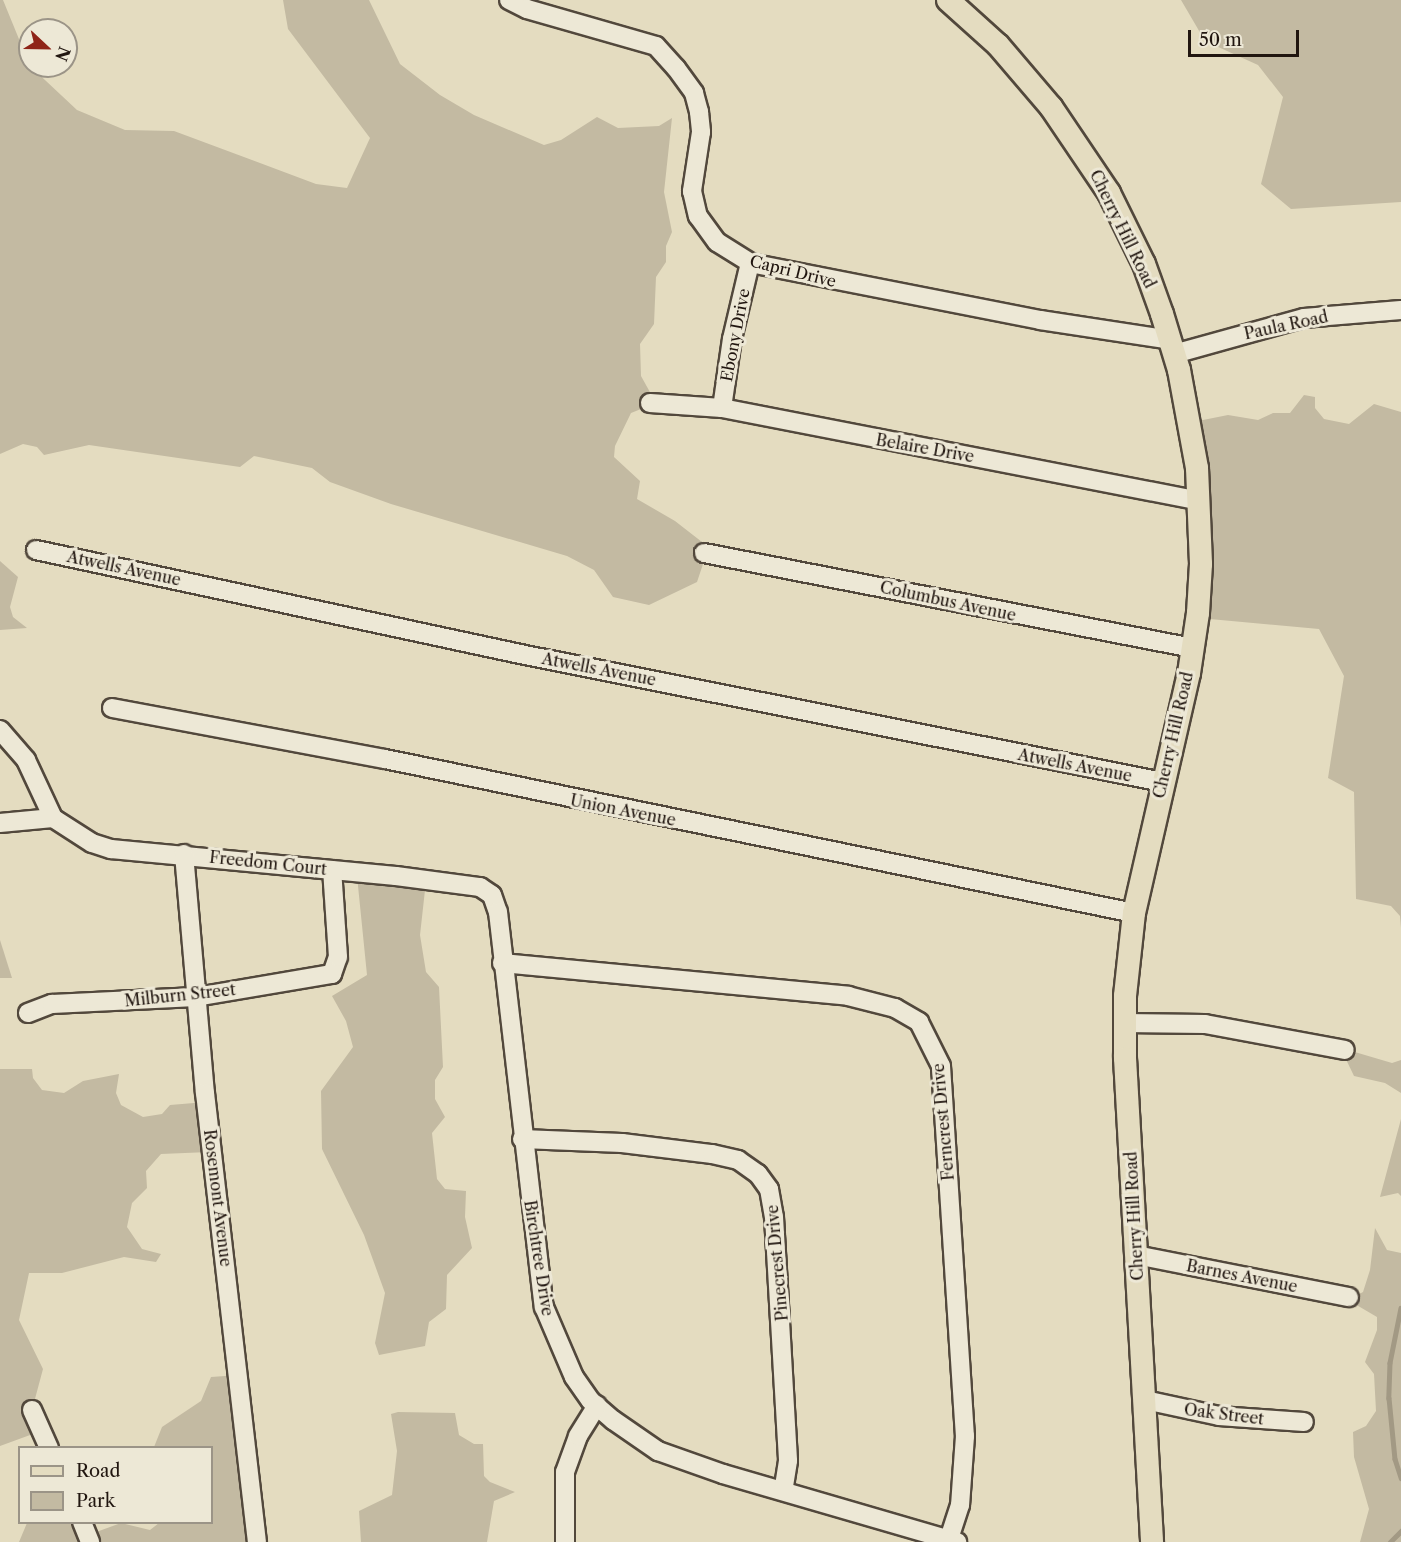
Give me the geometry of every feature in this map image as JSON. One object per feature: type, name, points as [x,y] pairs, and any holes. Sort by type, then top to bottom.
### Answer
[{"type":"main road","name":"Cherry Hill Road","points":[[948,0],[998,45],[1087,155],[1144,264],[1172,347],[1197,468],[1201,564],[1192,648],[1134,913],[1124,1023],[1152,1542]]},
{"type":"street","name":"Capri Drive","points":[[509,0],[527,9],[656,46],[694,93],[699,112],[700,132],[692,191],[698,216],[717,242],[750,263],[1172,347]]},
{"type":"street","name":"Ebony Drive","points":[[722,408],[732,339],[750,263]]},
{"type":"street","name":"Paula Road","points":[[1172,347],[1304,318],[1401,310]]},
{"type":"street","name":"Belaire Drive","points":[[650,403],[722,408],[1199,501]]},
{"type":"street","name":"Atwells Avenue","points":[[36,550],[525,655],[1163,782]]},
{"type":"street","name":"Columbus Avenue","points":[[705,553],[1192,648]]},
{"type":"street","name":"Union Avenue","points":[[112,708],[373,757],[1134,913]]},
{"type":"street","points":[[0,730],[26,760],[53,818],[0,823]]},
{"type":"street","name":"Freedom Court","points":[[53,818],[79,836],[111,849],[184,854],[332,870],[480,887],[489,892]]},
{"type":"street","name":"Rosemont Avenue","points":[[184,854],[196,997],[256,1542]]},
{"type":"street","name":"Milburn Street","points":[[28,1012],[52,1004],[196,997],[332,974],[338,957],[332,870]]},
{"type":"street","name":"Birchtree Drive","points":[[489,892],[496,901],[522,1139],[544,1307],[562,1356],[597,1406],[636,1439],[658,1451],[952,1541]]},
{"type":"street","name":"Ferncrest Drive","points":[[502,963],[848,996],[895,1008],[919,1022],[941,1066],[965,1436],[960,1504],[952,1541]]},
{"type":"street","points":[[1124,1023],[1205,1024],[1345,1050]]},
{"type":"street","name":"Pinecrest Drive","points":[[522,1139],[622,1143],[712,1154],[738,1160],[758,1174],[769,1189],[774,1217],[788,1461],[783,1491]]},
{"type":"street","name":"Barnes Avenue","points":[[1136,1256],[1348,1297]]},
{"type":"street","name":"Oak Street","points":[[1145,1400],[1219,1416],[1304,1422]]},
{"type":"street","points":[[566,1542],[566,1472],[578,1436],[597,1406]]},
{"type":"street","points":[[32,1410],[48,1446]]},
{"type":"street","points":[[83,1524],[90,1542]]},
{"type":"green space","points":[[0,0],[3,0],[18,37],[18,78],[43,78],[77,110],[125,130],[174,131],[316,184],[347,188],[370,138],[288,29],[283,0],[369,0],[400,64],[440,95],[474,115],[544,145],[561,140],[597,117],[618,128],[659,126],[672,118],[664,192],[672,232],[666,246],[666,262],[656,277],[654,324],[640,344],[641,376],[656,403],[631,413],[615,446],[614,457],[640,481],[637,499],[675,521],[702,542],[707,552],[697,582],[649,605],[613,597],[594,570],[567,556],[391,504],[330,482],[312,468],[254,456],[240,467],[89,445],[44,455],[37,447],[23,444],[0,454]]},
{"type":"green space","points":[[1181,0],[1401,0],[1401,202],[1291,209],[1261,184],[1283,97],[1258,65],[1205,41]]},
{"type":"green space","points":[[1304,395],[1315,397],[1315,408],[1324,419],[1349,424],[1374,404],[1401,412],[1401,928],[1400,916],[1391,906],[1356,899],[1354,792],[1328,778],[1344,676],[1319,629],[1199,618],[1198,421],[1228,415],[1258,420],[1273,413],[1290,413]]},
{"type":"green space","points":[[0,561],[18,577],[10,607],[13,617],[27,628],[0,630]]},
{"type":"green space","points":[[357,876],[426,881],[420,935],[426,972],[439,987],[443,1067],[435,1080],[435,1099],[445,1117],[432,1133],[437,1179],[445,1189],[466,1191],[465,1217],[472,1248],[447,1275],[446,1309],[429,1322],[425,1346],[379,1355],[375,1343],[385,1293],[364,1235],[322,1149],[321,1091],[353,1047],[346,1021],[332,996],[367,975]]},
{"type":"green space","points":[[0,940],[12,978],[0,978]]},
{"type":"green space","points":[[1348,1050],[1392,1063],[1401,1060],[1401,1093],[1385,1083],[1354,1076],[1342,1051]]},
{"type":"green space","points":[[0,1069],[32,1069],[33,1078],[42,1090],[64,1093],[83,1081],[119,1074],[116,1093],[121,1105],[143,1117],[162,1114],[170,1105],[206,1102],[209,1152],[161,1154],[146,1171],[147,1188],[132,1203],[127,1227],[142,1249],[161,1254],[156,1262],[124,1257],[62,1273],[29,1273],[19,1320],[43,1369],[32,1410],[41,1431],[0,1446]]},
{"type":"green space","points":[[1401,1119],[1401,1196],[1398,1193],[1380,1197]]},
{"type":"green space","points":[[1375,1228],[1387,1250],[1401,1253],[1401,1542],[1360,1542],[1369,1509],[1354,1457],[1353,1432],[1366,1426],[1376,1411],[1374,1374],[1365,1362],[1377,1330],[1377,1317],[1348,1300],[1363,1292],[1370,1270]]},
{"type":"green space","points":[[239,1375],[257,1542],[19,1542],[27,1524],[82,1524],[88,1535],[118,1524],[150,1530],[158,1524],[213,1524],[213,1446],[154,1446],[162,1427],[201,1401],[211,1377]]},
{"type":"green space","points":[[398,1412],[455,1413],[459,1435],[474,1444],[483,1444],[484,1476],[490,1482],[515,1492],[494,1501],[487,1542],[361,1542],[359,1511],[392,1495],[397,1451],[391,1414]]},
{"type":"waterway","points":[[1401,1308],[1390,1363],[1389,1398],[1395,1459],[1401,1478]]},
{"type":"waterway","points":[[1390,1542],[1401,1531]]}]
